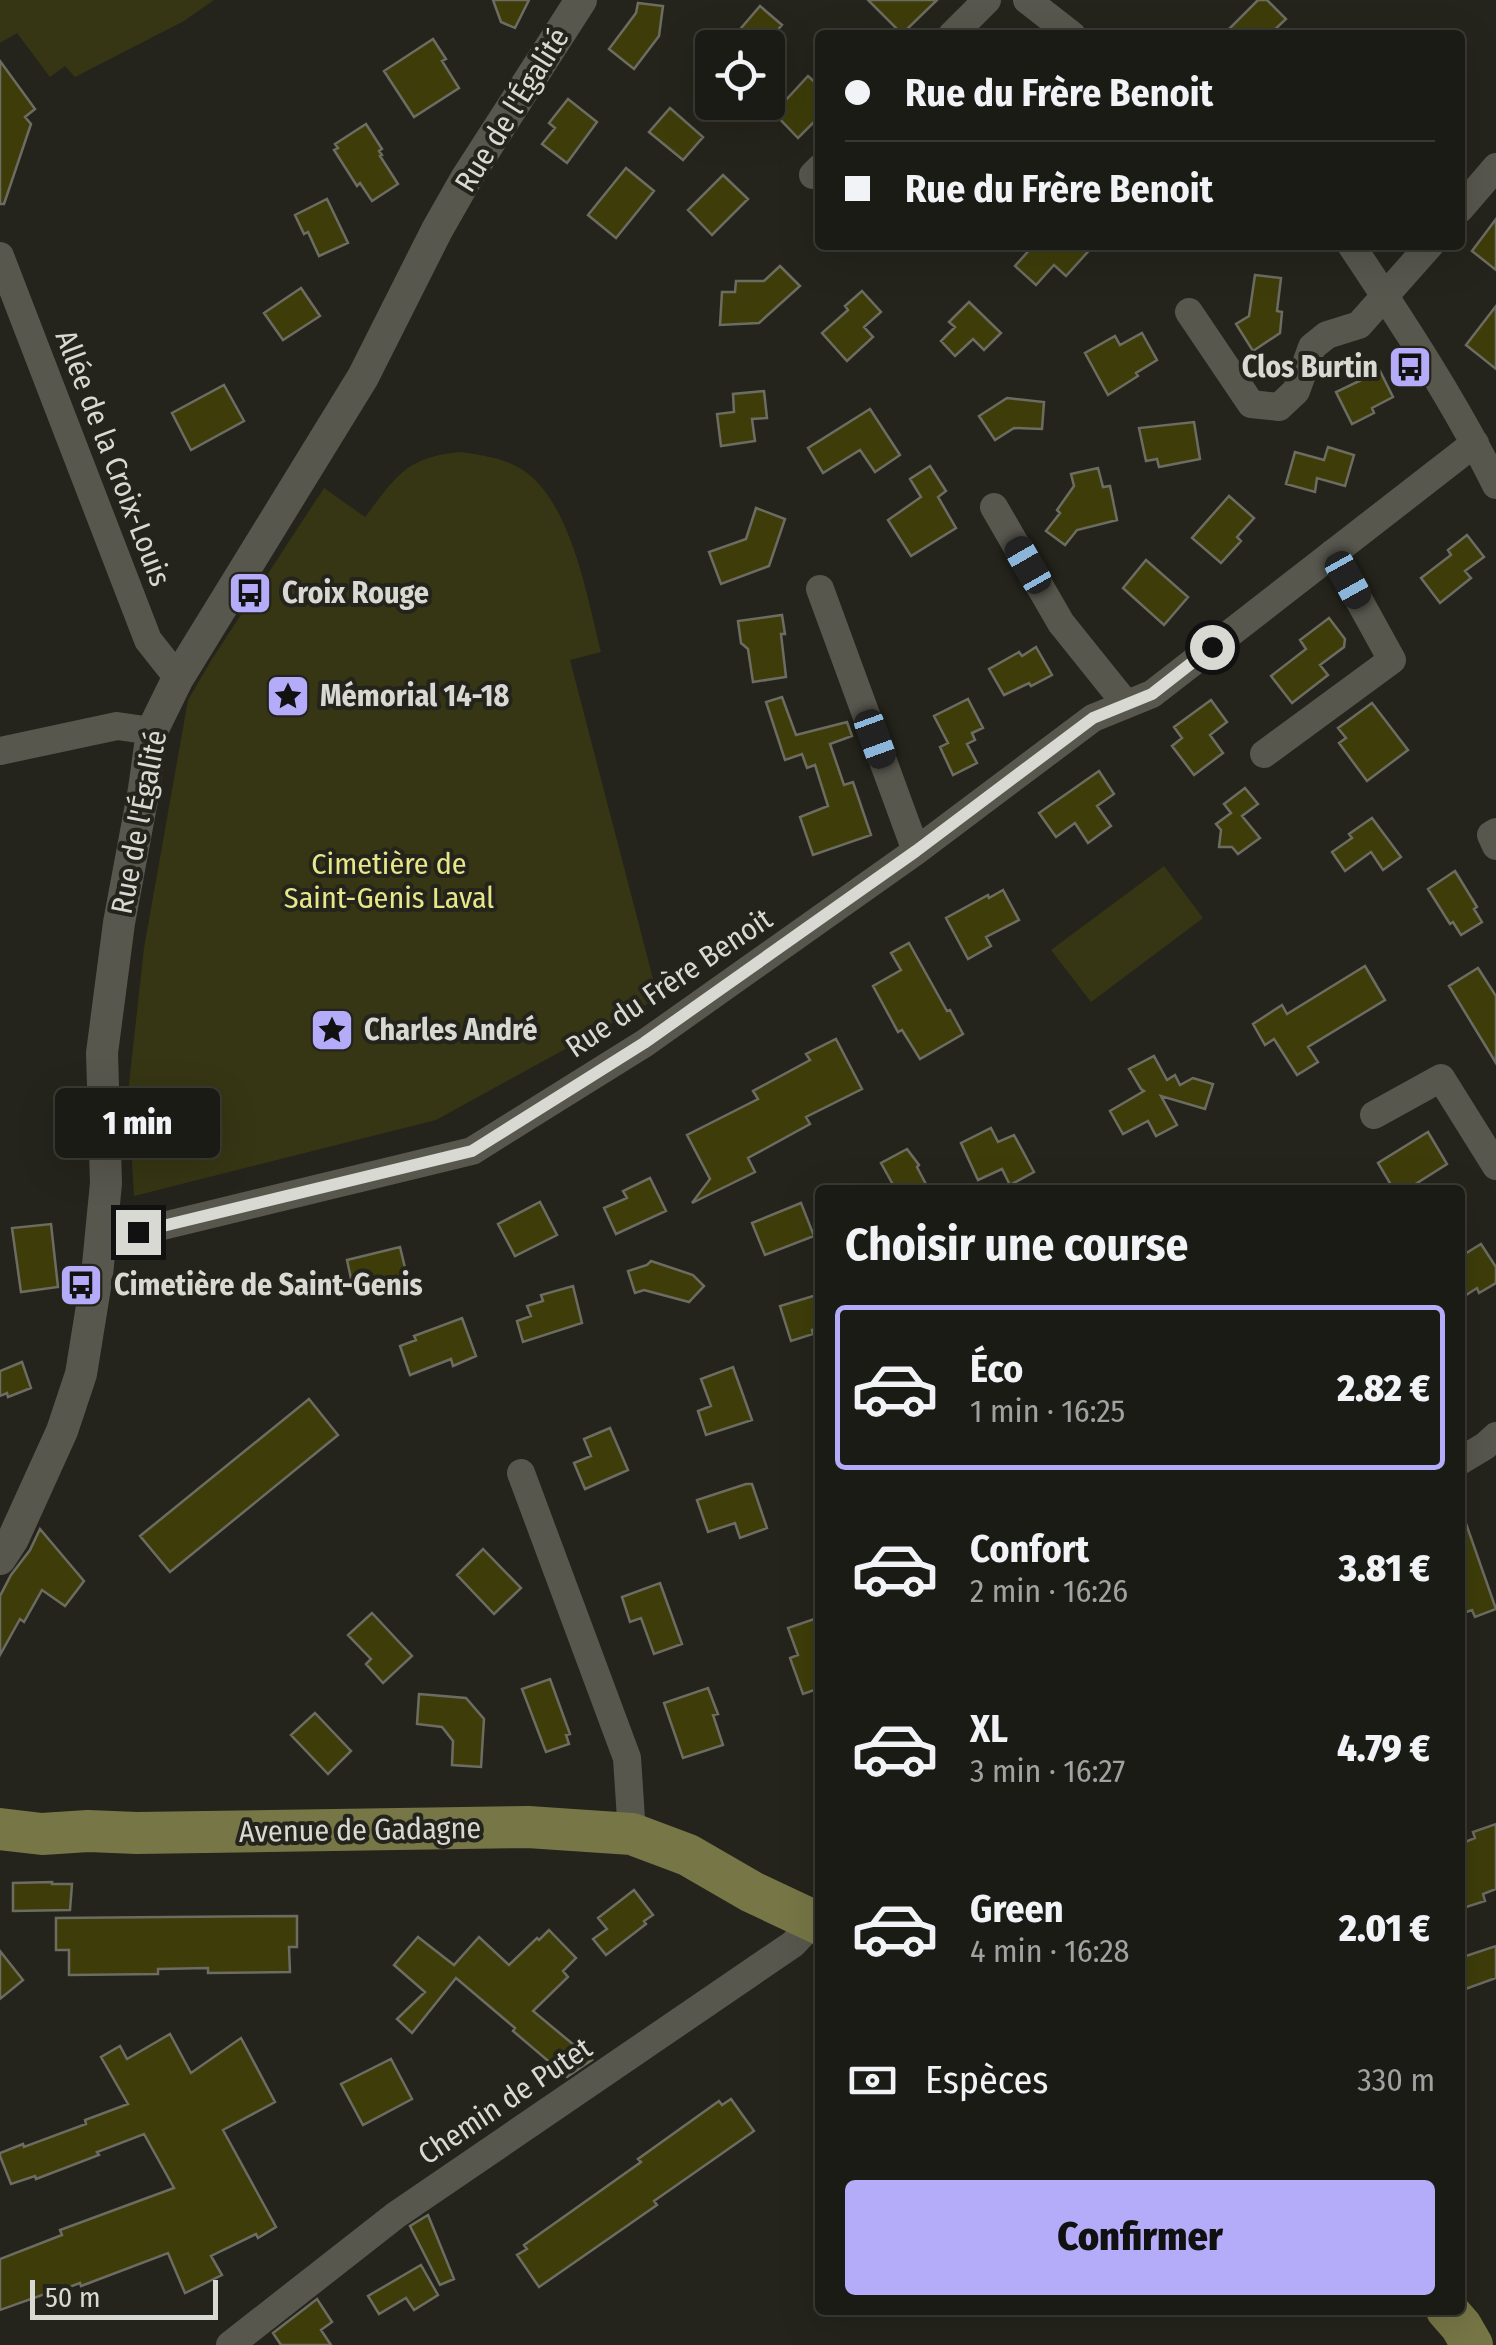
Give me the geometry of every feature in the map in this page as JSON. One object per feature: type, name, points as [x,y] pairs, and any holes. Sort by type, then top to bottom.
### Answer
[{"type":"main road","name":"Avenue de Gadagne","points":[[0,1810],[88,1831]]},
{"type":"main road","name":"Avenue de Gadagne","points":[[0,1829],[42,1834],[528,1827],[632,1834],[688,1854],[752,1892],[815,1919]]},
{"type":"main road","points":[[1451,2315],[1472,2345]]},
{"type":"street","name":"Rue de l'Égalité","points":[[0,1559],[62,1431],[82,1374],[106,1183],[102,1053],[119,922],[152,731],[178,678],[363,377],[466,180],[581,0]]},
{"type":"street","points":[[957,30],[987,0]]},
{"type":"street","points":[[1027,0],[1066,30]]},
{"type":"street","points":[[1465,203],[1496,167]]},
{"type":"street","points":[[1355,250],[1475,443],[1496,486]]},
{"type":"street","points":[[1189,312],[1250,404],[1279,408],[1296,391],[1312,347],[1327,335],[1359,325],[1426,250]]},
{"type":"street","name":"Allée de la Croix-Louis","points":[[0,256],[148,640],[178,678]]},
{"type":"street","name":"Rue du Frère Benoit","points":[[101,1240],[472,1151],[644,1043],[916,851],[1093,718],[1152,694],[1475,443]]},
{"type":"street","points":[[994,507],[1061,623],[1126,704]]},
{"type":"street","points":[[1264,754],[1392,660],[1333,553]]},
{"type":"street","points":[[820,590],[916,851]]},
{"type":"street","points":[[0,751],[118,726],[152,731]]},
{"type":"street","points":[[1496,832],[1492,835],[1496,846]]},
{"type":"street","points":[[1374,1114],[1440,1078],[1496,1166]]},
{"type":"street","points":[[1465,1459],[1496,1436]]},
{"type":"street","points":[[521,1472],[627,1758],[632,1834]]},
{"type":"street","name":"Chemin de Putet","points":[[230,2345],[396,2216],[793,1944],[815,1923]]},
{"type":"green space","points":[[0,0],[214,0],[184,21],[75,77],[65,66],[50,77],[17,33],[0,43]]},
{"type":"green space","name":"Cimetière de Saint-Genis Laval","points":[[461,452],[508,462],[533,478],[549,497],[573,548],[601,652],[570,660],[658,998],[436,1120],[134,1196],[128,1093],[144,948],[188,700],[324,488],[365,517],[414,464]]},
{"type":"green space","points":[[1164,866],[1203,918],[1091,1002],[1051,950]]},
{"type":"building","points":[[493,0],[529,0],[515,28],[501,22]]},
{"type":"building","points":[[868,0],[937,0],[906,30],[898,30]]},
{"type":"building","points":[[1258,0],[1267,0],[1286,19],[1274,30],[1228,30]]},
{"type":"building","points":[[638,3],[663,6],[659,36],[634,69],[609,49],[636,13]]},
{"type":"building","points":[[760,6],[782,25],[778,30],[739,30]]},
{"type":"building","points":[[433,39],[459,88],[414,117],[384,71]]},
{"type":"building","points":[[0,61],[35,109],[25,117],[31,124],[4,204],[0,204]]},
{"type":"building","points":[[808,76],[815,82],[815,121],[798,138],[781,120],[785,120],[785,101]]},
{"type":"building","points":[[568,99],[597,122],[567,163],[542,144],[555,128],[549,123]]},
{"type":"building","points":[[670,108],[703,137],[683,160],[649,132]]},
{"type":"building","points":[[366,124],[398,184],[372,201],[360,183],[357,186],[334,150],[338,148],[335,144]]},
{"type":"building","points":[[626,168],[654,191],[616,238],[588,215]]},
{"type":"building","points":[[723,175],[748,199],[712,235],[688,210]]},
{"type":"building","points":[[327,199],[348,243],[319,256],[295,215]]},
{"type":"building","points":[[1496,219],[1496,270],[1472,251]]},
{"type":"building","points":[[1029,250],[1089,250],[1066,276],[1054,265],[1036,285],[1015,266]]},
{"type":"building","points":[[780,266],[800,286],[759,323],[720,325],[722,292],[735,292],[736,281],[764,281]]},
{"type":"building","points":[[1255,275],[1281,278],[1277,311],[1282,312],[1280,333],[1253,351],[1236,324],[1249,316]]},
{"type":"building","points":[[301,288],[320,316],[283,340],[264,313]]},
{"type":"building","points":[[862,291],[881,312],[864,327],[873,337],[847,361],[822,333]]},
{"type":"building","points":[[969,302],[1001,333],[984,350],[973,339],[955,356],[941,341],[955,327],[949,322]]},
{"type":"building","points":[[1496,306],[1496,369],[1466,345]]},
{"type":"building","points":[[1142,333],[1157,360],[1108,395],[1085,353],[1115,336],[1120,345]]},
{"type":"building","points":[[1380,371],[1393,397],[1352,424],[1336,392]]},
{"type":"building","points":[[224,385],[244,421],[191,450],[172,413]]},
{"type":"building","points":[[764,391],[767,418],[752,419],[755,441],[721,446],[717,414],[734,412],[733,394]]},
{"type":"building","points":[[1007,398],[1044,402],[1042,429],[1014,428],[995,440],[979,416]]},
{"type":"building","points":[[870,409],[900,455],[875,472],[860,450],[823,473],[808,448]]},
{"type":"building","points":[[1194,422],[1200,459],[1159,467],[1157,459],[1146,461],[1139,428]]},
{"type":"building","points":[[1328,447],[1354,455],[1345,486],[1317,478],[1315,492],[1286,484],[1295,452],[1324,460]]},
{"type":"building","points":[[930,466],[946,491],[938,497],[956,528],[911,556],[888,520],[921,497],[910,479]]},
{"type":"building","points":[[1098,468],[1103,487],[1110,486],[1117,520],[1077,530],[1065,545],[1046,531],[1074,486],[1071,474]]},
{"type":"building","points":[[1229,496],[1254,518],[1237,537],[1241,541],[1221,563],[1192,538]]},
{"type":"building","points":[[756,508],[785,519],[769,566],[721,584],[709,552],[746,539]]},
{"type":"building","points":[[1467,535],[1484,557],[1465,571],[1471,578],[1440,603],[1421,578],[1451,555],[1448,550]]},
{"type":"building","points":[[1146,560],[1188,597],[1164,625],[1123,588]]},
{"type":"building","points":[[782,615],[786,677],[753,682],[748,649],[741,643],[738,621]]},
{"type":"building","points":[[1329,618],[1345,639],[1344,647],[1320,665],[1328,675],[1292,703],[1271,676],[1306,649],[1300,640]]},
{"type":"building","points":[[1036,647],[1052,675],[1004,695],[989,669]]},
{"type":"building","points":[[782,697],[796,735],[847,722],[852,736],[830,744],[844,785],[853,782],[871,835],[813,855],[800,817],[828,806],[815,765],[807,768],[802,754],[785,760],[766,702]]},
{"type":"building","points":[[968,699],[983,728],[972,733],[975,740],[967,744],[977,763],[953,775],[940,747],[948,743],[934,716]]},
{"type":"building","points":[[1211,700],[1227,722],[1210,735],[1223,753],[1194,775],[1172,746],[1182,738],[1174,727]]},
{"type":"building","points":[[1372,703],[1408,750],[1367,781],[1339,743],[1346,738],[1338,728]]},
{"type":"building","points":[[1099,771],[1114,794],[1097,806],[1111,826],[1088,843],[1075,823],[1056,837],[1039,813]]},
{"type":"building","points":[[1245,788],[1258,804],[1242,816],[1260,838],[1238,854],[1232,847],[1219,847],[1221,830],[1216,824],[1231,813],[1224,804]]},
{"type":"building","points":[[1372,818],[1401,857],[1383,870],[1371,852],[1345,871],[1332,852]]},
{"type":"building","points":[[1455,871],[1482,922],[1461,935],[1428,889]]},
{"type":"building","points":[[1003,890],[1019,920],[986,937],[991,946],[968,959],[946,918]]},
{"type":"building","points":[[909,943],[963,1034],[920,1059],[902,1030],[898,1032],[873,986],[901,970],[891,953]]},
{"type":"building","points":[[1365,966],[1385,1000],[1308,1047],[1318,1062],[1297,1075],[1274,1039],[1265,1045],[1253,1024],[1282,1005],[1287,1014]]},
{"type":"building","points":[[1478,968],[1496,996],[1496,1063],[1449,986]]},
{"type":"building","points":[[836,1039],[862,1089],[806,1117],[810,1124],[748,1158],[755,1172],[692,1203],[710,1179],[687,1135],[758,1099],[753,1091],[810,1060],[806,1054]]},
{"type":"building","points":[[1154,1056],[1167,1080],[1175,1075],[1180,1085],[1193,1078],[1213,1084],[1205,1109],[1161,1096],[1177,1125],[1156,1136],[1148,1121],[1123,1134],[1110,1111],[1144,1091],[1129,1069]]},
{"type":"building","points":[[991,1128],[998,1142],[1014,1135],[1034,1172],[1010,1185],[1002,1169],[978,1180],[961,1143]]},
{"type":"building","points":[[1428,1132],[1447,1164],[1414,1185],[1391,1185],[1378,1163]]},
{"type":"building","points":[[907,1149],[926,1185],[893,1185],[881,1163]]},
{"type":"building","points":[[650,1178],[666,1211],[616,1234],[604,1208],[627,1198],[623,1191]]},
{"type":"building","points":[[540,1202],[557,1235],[515,1256],[498,1224]]},
{"type":"building","points":[[801,1203],[814,1236],[765,1255],[752,1223]]},
{"type":"building","points":[[51,1224],[58,1287],[21,1292],[12,1228]]},
{"type":"building","points":[[1481,1244],[1496,1267],[1496,1283],[1465,1296],[1465,1254]]},
{"type":"building","points":[[400,1247],[408,1280],[381,1287],[380,1282],[353,1288],[347,1260]]},
{"type":"building","points":[[651,1261],[693,1275],[704,1286],[689,1302],[644,1290],[635,1293],[628,1271]]},
{"type":"building","points":[[573,1286],[582,1323],[523,1342],[517,1321],[531,1316],[527,1306],[543,1301],[541,1295]]},
{"type":"building","points":[[815,1296],[813,1334],[791,1341],[780,1306]]},
{"type":"building","points":[[462,1318],[476,1356],[453,1366],[451,1359],[410,1375],[400,1346],[416,1340],[414,1336]]},
{"type":"building","points":[[22,1362],[31,1388],[0,1396],[0,1371]]},
{"type":"building","points":[[733,1367],[752,1420],[706,1435],[698,1411],[711,1406],[701,1379]]},
{"type":"building","points":[[309,1399],[338,1435],[170,1572],[140,1536]]},
{"type":"building","points":[[610,1428],[628,1470],[585,1489],[574,1463],[591,1456],[584,1439]]},
{"type":"building","points":[[752,1484],[767,1528],[740,1538],[735,1523],[708,1532],[697,1500]]},
{"type":"building","points":[[1465,1521],[1496,1609],[1475,1617],[1472,1610],[1465,1612]]},
{"type":"building","points":[[40,1529],[84,1581],[65,1606],[42,1590],[0,1655],[0,1596]]},
{"type":"building","points":[[483,1549],[521,1588],[494,1614],[457,1575]]},
{"type":"building","points":[[660,1583],[682,1644],[654,1654],[641,1618],[630,1622],[622,1597]]},
{"type":"building","points":[[372,1613],[412,1656],[383,1683],[366,1664],[371,1659],[348,1635]]},
{"type":"building","points":[[815,1619],[815,1690],[803,1694],[790,1658],[798,1655],[788,1628]]},
{"type":"building","points":[[550,1679],[570,1734],[566,1735],[569,1744],[546,1752],[522,1689]]},
{"type":"building","points":[[708,1688],[718,1714],[713,1715],[723,1745],[683,1758],[664,1703]]},
{"type":"building","points":[[419,1694],[466,1698],[484,1719],[481,1767],[452,1765],[453,1741],[442,1727],[417,1724]]},
{"type":"building","points":[[315,1713],[351,1751],[328,1774],[291,1735]]},
{"type":"building","points":[[1496,1824],[1496,1889],[1483,1894],[1485,1901],[1465,1907],[1465,1842],[1475,1838],[1473,1832]]},
{"type":"building","points":[[13,1883],[72,1884],[70,1910],[13,1911]]},
{"type":"building","points":[[634,1890],[653,1915],[606,1955],[593,1939],[607,1929],[598,1918]]},
{"type":"building","points":[[297,1916],[297,1947],[289,1947],[290,1972],[208,1973],[208,1968],[158,1969],[158,1974],[69,1975],[69,1950],[56,1950],[56,1918]]},
{"type":"building","points":[[549,1930],[576,1958],[563,1971],[568,1977],[533,2011],[592,2060],[567,2077],[456,1978],[412,2033],[397,2019],[425,1992],[394,1965],[418,1937],[454,1965],[479,1937],[509,1965]]},
{"type":"building","points":[[1496,1946],[1496,1978],[1465,1989],[1465,1956]]},
{"type":"building","points":[[0,1951],[23,1980],[0,1999]]},
{"type":"building","points":[[170,2034],[191,2073],[241,2038],[275,2102],[223,2130],[276,2227],[211,2256],[222,2275],[185,2293],[168,2253],[81,2286],[80,2283],[56,2290],[0,2310],[0,2259],[62,2235],[60,2230],[174,2188],[144,2134],[36,2179],[35,2176],[11,2184],[0,2156],[128,2104],[101,2057],[120,2046],[127,2059]]},
{"type":"building","points":[[391,2059],[412,2099],[363,2125],[341,2084]]},
{"type":"building","points":[[731,2099],[754,2131],[539,2287],[517,2255],[527,2249],[524,2245],[719,2101],[722,2105]]},
{"type":"building","points":[[428,2215],[454,2279],[440,2285],[410,2226]]},
{"type":"building","points":[[421,2265],[438,2295],[414,2310],[406,2298],[379,2314],[368,2296]]},
{"type":"building","points":[[317,2299],[332,2322],[321,2330],[331,2345],[281,2345],[273,2333]]},
{"type":"place","name":"Clos Burtin","points":[[1410,367]]},
{"type":"place","name":"Croix Rouge","points":[[250,593]]},
{"type":"place","name":"Mémorial 14-18","points":[[288,696]]},
{"type":"place","name":"Charles André","points":[[332,1030]]},
{"type":"place","name":"Cimetière de Saint-Genis","points":[[81,1285]]},
{"type":"route","points":[[138,1232],[472,1151],[644,1043],[916,851],[1093,718],[1152,694],[1212,647]]}]
